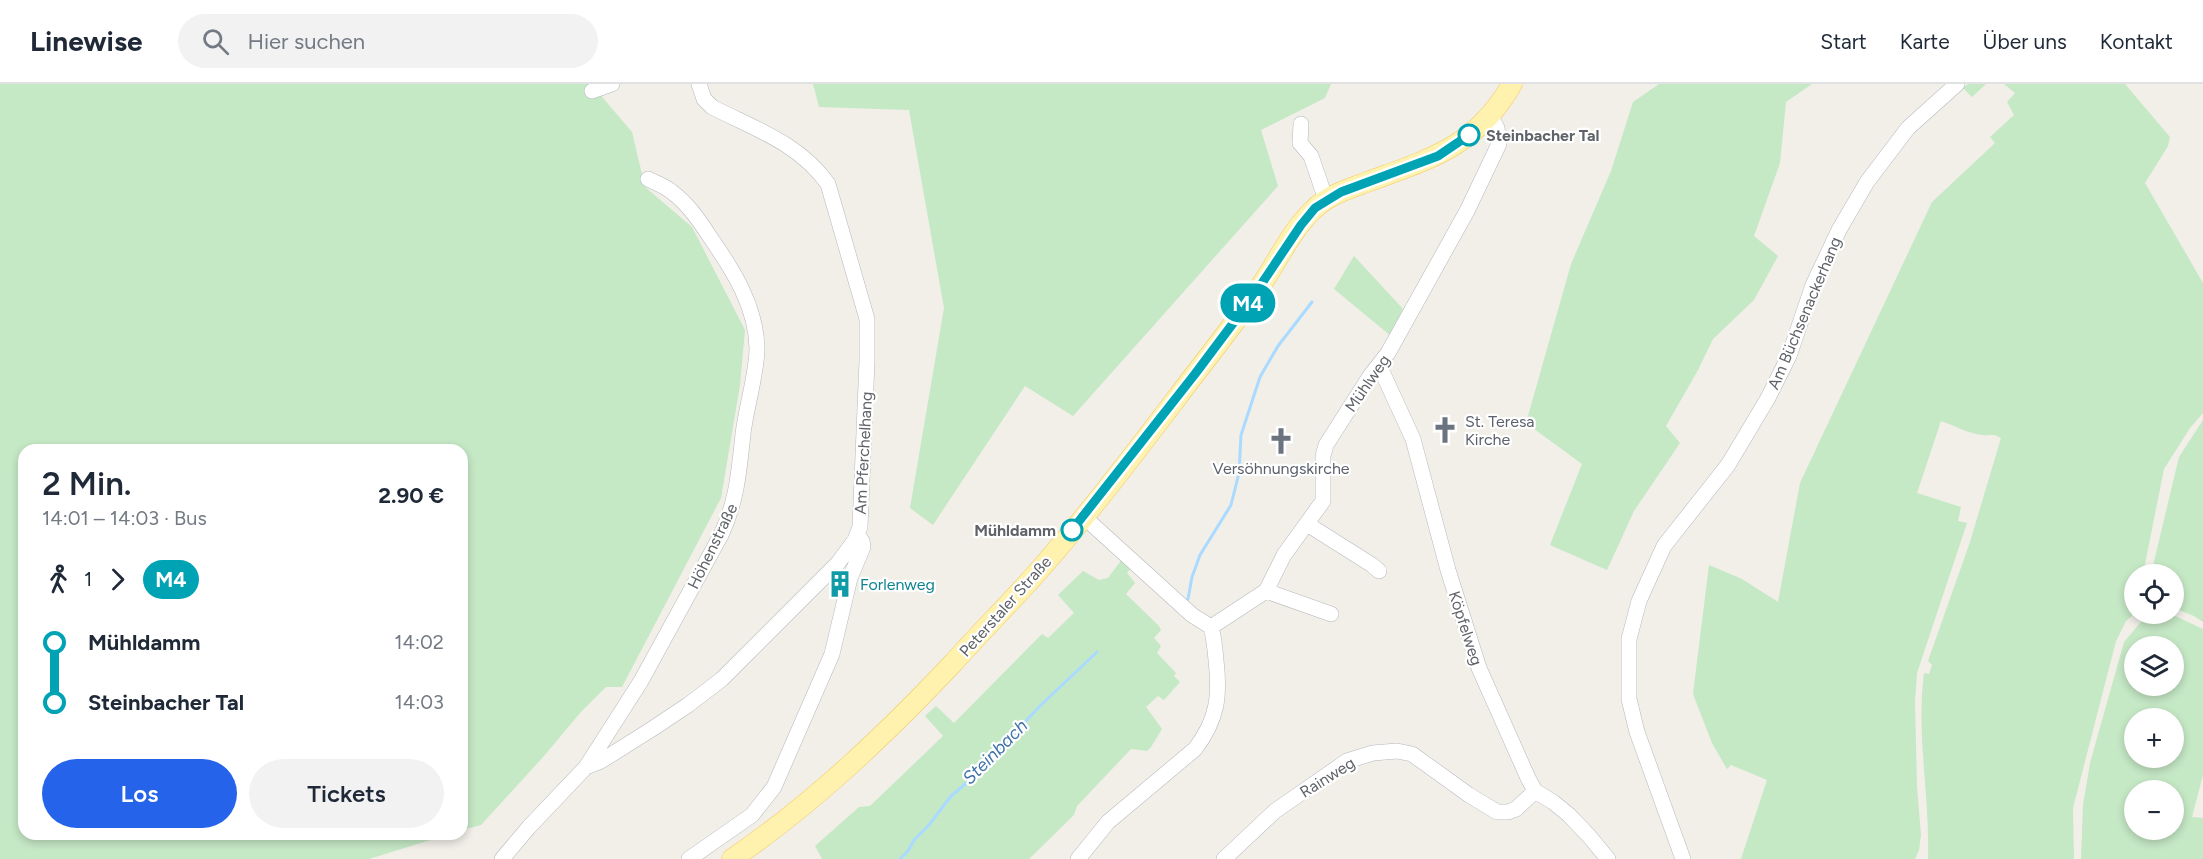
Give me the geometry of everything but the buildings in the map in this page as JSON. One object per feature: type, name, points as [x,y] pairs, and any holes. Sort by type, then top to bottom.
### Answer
[{"type":"main road","name":"Peterstaler Straße","points":[[732,859],[784,822],[862,755],[928,689],[1034,576],[1245,308],[1306,217],[1326,200],[1341,192],[1438,156],[1458,144],[1490,115],[1512,84]]},
{"type":"street","points":[[592,91],[612,84]]},
{"type":"street","name":"Am Pferchelhang","points":[[586,767],[601,761],[652,729],[722,679],[838,563],[857,535],[861,506],[867,319],[828,184],[817,168],[801,154],[712,107],[704,99],[699,84]]},
{"type":"street","name":"Am Büchsenackerhang","points":[[1683,859],[1636,732],[1629,699],[1629,639],[1638,601],[1664,546],[1728,465],[1768,398],[1791,350],[1813,285],[1839,230],[1867,182],[1908,128],[1957,84]]},
{"type":"street","name":"Mühlweg","points":[[1266,591],[1284,555],[1324,496],[1323,456],[1326,445],[1370,376],[1388,353],[1467,211],[1496,152],[1499,144],[1498,135],[1490,115]]},
{"type":"street","points":[[1301,124],[1300,143],[1311,156],[1326,200]]},
{"type":"street","name":"Höhenstraße","points":[[502,859],[586,767],[641,681],[716,545],[733,509],[757,354],[755,331],[747,303],[726,259],[687,205],[672,191],[648,179]]},
{"type":"street","name":"Köpfelweg","points":[[1379,365],[1408,426],[1418,456],[1448,570],[1479,668],[1535,791]]},
{"type":"street","points":[[1078,859],[1108,822],[1196,749],[1203,739],[1219,699],[1213,636],[1210,627],[1192,615],[1083,516]]},
{"type":"street","points":[[1306,524],[1379,571]]},
{"type":"street","points":[[689,859],[752,815],[774,787],[832,654],[850,578],[863,547],[857,535]]},
{"type":"street","points":[[1210,627],[1266,591],[1330,614]]},
{"type":"street","name":"Rainweg","points":[[1224,859],[1275,811],[1347,760],[1373,753],[1397,751],[1412,754],[1497,812],[1516,809],[1535,791]]},
{"type":"street","points":[[1535,791],[1569,815],[1608,859]]},
{"type":"green space","points":[[0,84],[591,84],[632,132],[645,187],[692,227],[745,330],[740,385],[721,498],[622,687],[606,687],[580,713],[481,825],[468,828],[468,444],[18,444],[18,840],[431,840],[369,859],[0,859]]},
{"type":"green space","points":[[813,84],[1331,84],[1325,98],[1261,130],[1278,186],[1073,416],[1025,386],[933,525],[910,508],[944,308],[909,110],[819,107]]},
{"type":"green space","points":[[1659,84],[1812,84],[1786,102],[1780,163],[1754,236],[1778,256],[1754,300],[1713,339],[1666,426],[1680,443],[1634,511],[1607,570],[1550,545],[1582,464],[1526,423],[1571,264],[1611,171],[1633,102]]},
{"type":"green space","points":[[1968,84],[1986,84],[1972,97],[1963,88]]},
{"type":"green space","points":[[2004,84],[2125,84],[2170,137],[2168,146],[2145,183],[2203,283],[2203,413],[2190,428],[2164,469],[2145,564],[2124,564],[2124,624],[2116,641],[2073,808],[2074,859],[1928,859],[1922,742],[1924,673],[1929,674],[1932,665],[1928,661],[1970,542],[2001,438],[1972,433],[1941,421],[1917,493],[1961,507],[1958,521],[1967,523],[1917,673],[1915,701],[1917,787],[1921,835],[1915,859],[1741,859],[1767,780],[1731,765],[1727,769],[1712,743],[1693,694],[1709,565],[1742,579],[1778,602],[1800,483],[1932,202],[1995,143],[1990,137],[2014,115],[2007,102],[2015,93]]},
{"type":"green space","points":[[1354,256],[1403,309],[1391,336],[1334,289]]},
{"type":"green space","points":[[2203,420],[2203,622],[2184,612],[2184,564],[2153,564],[2179,457]]},
{"type":"green space","points":[[1123,558],[1133,565],[1127,573],[1135,583],[1126,594],[1159,626],[1161,630],[1154,638],[1161,646],[1157,653],[1176,673],[1174,676],[1180,682],[1164,700],[1158,696],[1146,707],[1162,729],[1147,751],[1131,749],[1077,806],[1074,815],[1029,859],[822,859],[815,846],[859,807],[870,806],[943,736],[925,716],[936,706],[954,723],[1042,634],[1048,638],[1074,613],[1058,595],[1083,571],[1099,580],[1108,578]]},
{"type":"green space","points":[[2184,620],[2203,629],[2203,775],[2192,817],[2203,818],[2203,859],[2081,859],[2083,805],[2090,763],[2124,642],[2124,696],[2184,696],[2184,636],[2129,636],[2139,624],[2184,624]]},
{"type":"waterway","name":"Steinbach","points":[[1188,599],[1192,577],[1200,555],[1231,505],[1239,473],[1241,435],[1260,377],[1278,346],[1312,302]]},
{"type":"waterway","name":"Steinbach","points":[[900,859],[951,796],[970,780],[1040,706],[1097,652]]},
{"type":"bus line","name":"M4","points":[[1072,530],[1195,374],[1252,298],[1306,217],[1315,208],[1341,192],[1438,156],[1469,135]]},
{"type":"place","name":"Steinbacher Tal","points":[[1469,135]]},
{"type":"place","name":"St. Teresa Kirche","points":[[1445,430]]},
{"type":"place","name":"Versöhnungskirche","points":[[1281,441]]},
{"type":"place","name":"Mühldamm","points":[[1072,530]]},
{"type":"place","name":"Forlenweg","points":[[840,584]]}]
